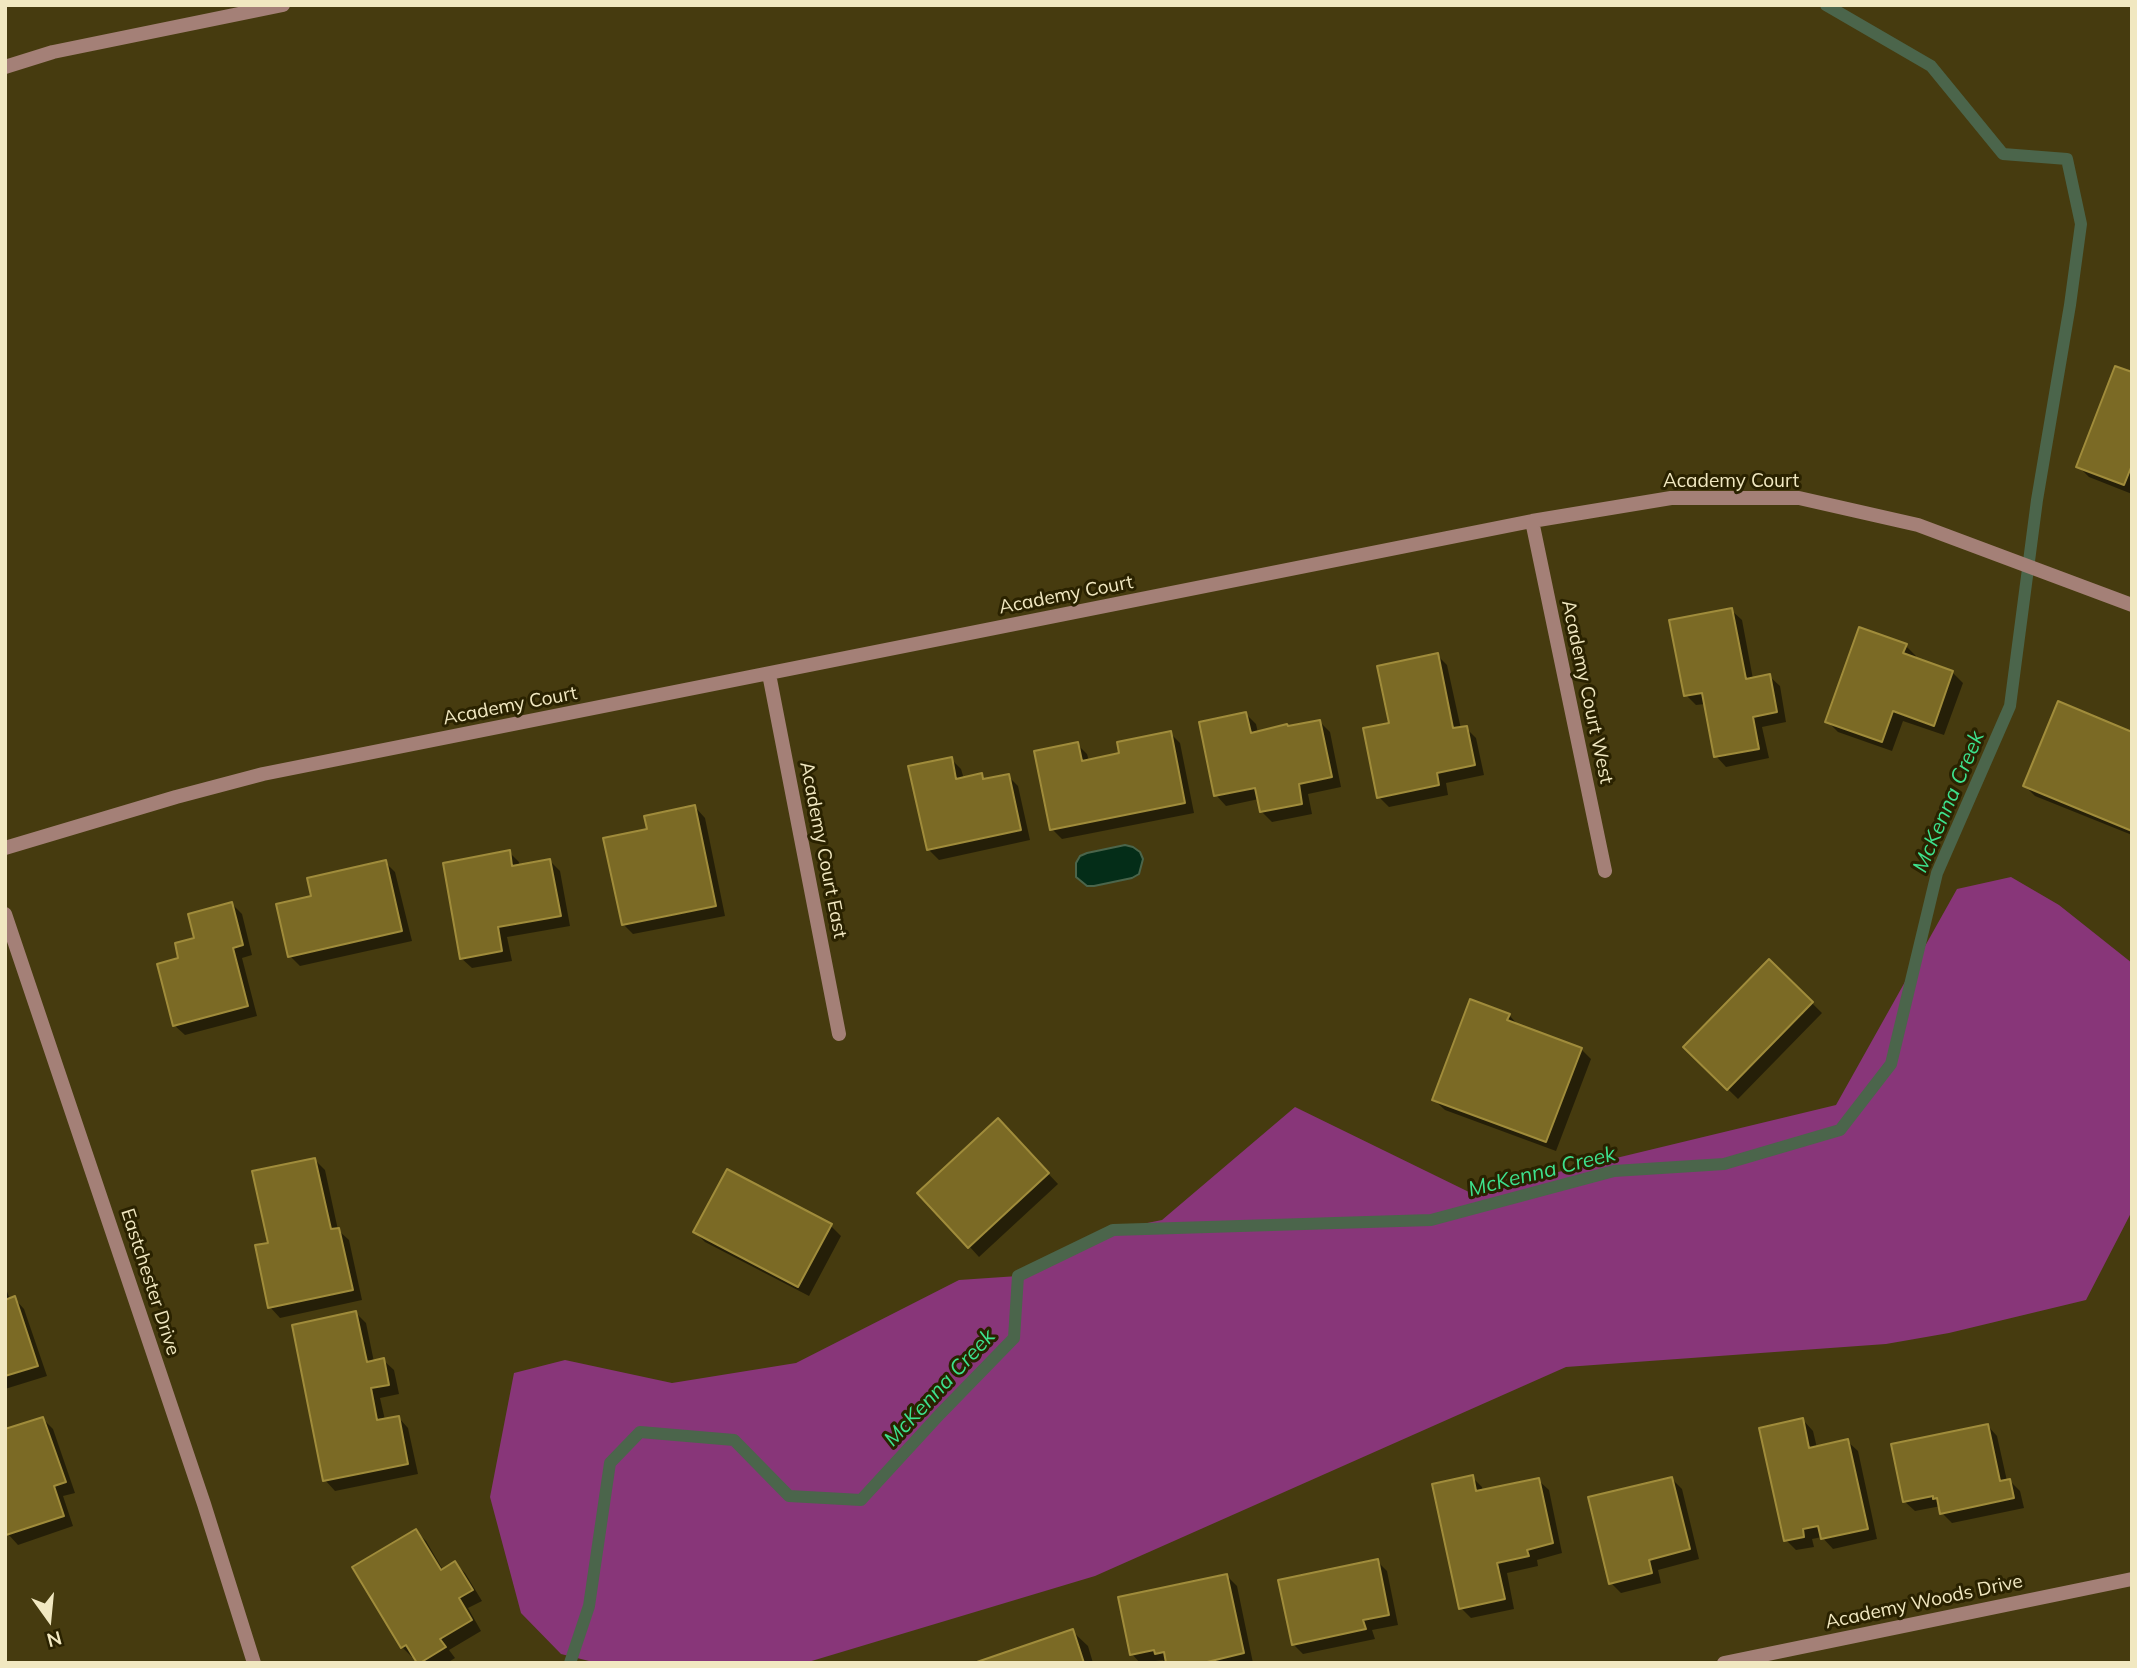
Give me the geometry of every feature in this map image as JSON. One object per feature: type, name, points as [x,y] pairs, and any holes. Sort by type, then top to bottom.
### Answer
[{"type":"street","points":[[5,67],[53,52],[282,5]]},
{"type":"street","name":"Academy Court","points":[[5,848],[263,774],[1532,521],[1671,498],[1799,499],[1918,524],[2132,605]]},
{"type":"street","name":"Academy Court West","points":[[1532,521],[1605,871]]},
{"type":"street","name":"Academy Court East","points":[[769,674],[839,1034]]},
{"type":"street","name":"Eastchester Drive","points":[[5,914],[200,1491],[254,1663]]},
{"type":"street","name":"Academy Woods Drive","points":[[1724,1663],[2132,1579]]},
{"type":"shaded area","points":[[1125,845],[1140,852],[1143,859],[1139,874],[1094,886],[1087,886],[1076,877],[1076,863],[1080,856]]},
{"type":"shaded area","points":[[2011,877],[2059,905],[2132,963],[2132,1211],[2086,1300],[1949,1333],[1886,1344],[1566,1367],[1095,1576],[805,1663],[597,1663],[561,1654],[521,1613],[490,1497],[514,1373],[565,1360],[672,1383],[796,1363],[959,1280],[1018,1276],[1113,1230],[1162,1220],[1295,1107],[1471,1193],[1836,1105],[1957,889]]},
{"type":"building","points":[[2115,366],[2132,372],[2132,465],[2124,485],[2076,467]]},
{"type":"building","points":[[1732,608],[1746,679],[1770,674],[1777,712],[1753,717],[1759,749],[1714,757],[1702,693],[1684,696],[1669,620]]},
{"type":"building","points":[[1859,627],[1907,644],[1903,653],[1953,671],[1934,726],[1893,711],[1882,742],[1825,722]]},
{"type":"building","points":[[1438,653],[1453,728],[1467,726],[1475,765],[1437,773],[1439,785],[1377,798],[1363,728],[1389,723],[1377,666]]},
{"type":"building","points":[[2058,701],[2132,732],[2132,831],[2023,786]]},
{"type":"building","points":[[1246,712],[1251,733],[1287,724],[1288,726],[1320,720],[1332,777],[1299,784],[1302,804],[1260,812],[1255,788],[1214,796],[1199,722]]},
{"type":"building","points":[[1171,731],[1185,803],[1050,830],[1034,751],[1078,742],[1082,761],[1119,753],[1117,742]]},
{"type":"building","points":[[952,757],[956,779],[982,773],[983,779],[1009,774],[1021,830],[927,850],[908,766]]},
{"type":"building","points":[[695,805],[716,906],[622,925],[603,838],[647,829],[644,816]]},
{"type":"building","points":[[510,850],[512,866],[550,859],[561,916],[498,927],[502,951],[460,959],[443,863]]},
{"type":"building","points":[[386,860],[402,931],[288,957],[276,904],[311,896],[307,878]]},
{"type":"building","points":[[232,902],[243,945],[233,948],[248,1006],[173,1026],[157,964],[178,958],[175,943],[194,938],[188,914]]},
{"type":"building","points":[[1769,959],[1813,1002],[1727,1090],[1683,1047]]},
{"type":"building","points":[[1470,999],[1510,1014],[1507,1020],[1582,1048],[1546,1142],[1432,1100]]},
{"type":"building","points":[[998,1118],[1049,1173],[968,1248],[917,1193]]},
{"type":"building","points":[[315,1158],[331,1229],[339,1228],[353,1290],[268,1308],[255,1245],[268,1243],[252,1171]]},
{"type":"building","points":[[727,1169],[832,1224],[798,1287],[693,1232]]},
{"type":"building","points":[[15,1296],[38,1366],[5,1376],[5,1300]]},
{"type":"building","points":[[356,1311],[367,1362],[384,1358],[389,1385],[371,1388],[377,1420],[399,1416],[408,1464],[323,1481],[292,1325]]},
{"type":"building","points":[[43,1417],[66,1482],[54,1486],[64,1516],[6,1535],[5,1429]]},
{"type":"building","points":[[1803,1418],[1809,1448],[1848,1439],[1868,1529],[1821,1539],[1818,1526],[1803,1529],[1804,1537],[1784,1541],[1759,1428]]},
{"type":"building","points":[[1988,1424],[2000,1481],[2010,1479],[2014,1498],[1940,1514],[1937,1498],[1933,1499],[1933,1496],[1903,1502],[1891,1444]]},
{"type":"building","points":[[1473,1475],[1476,1491],[1539,1478],[1553,1543],[1527,1550],[1529,1556],[1497,1563],[1505,1599],[1459,1609],[1432,1484]]},
{"type":"building","points":[[1672,1477],[1690,1549],[1649,1560],[1652,1573],[1609,1584],[1588,1497]]},
{"type":"building","points":[[416,1529],[441,1570],[455,1561],[473,1590],[459,1598],[472,1620],[440,1639],[446,1647],[420,1663],[417,1663],[406,1645],[401,1648],[352,1567]]},
{"type":"building","points":[[1378,1559],[1389,1615],[1363,1620],[1366,1629],[1292,1645],[1278,1580]]},
{"type":"building","points":[[1227,1574],[1244,1653],[1203,1663],[1166,1663],[1164,1652],[1155,1654],[1154,1650],[1130,1655],[1118,1597]]},
{"type":"building","points":[[1073,1629],[1084,1663],[974,1663]]},
{"type":"waterway","name":"McKenna Creek","points":[[570,1663],[589,1606],[610,1463],[640,1432],[734,1440],[789,1496],[861,1500],[1014,1338],[1018,1276],[1113,1230],[1431,1220],[1614,1171],[1724,1164],[1840,1130],[1891,1064],[1937,873],[2010,706],[2037,500],[2081,224],[2067,159],[2003,154],[1931,66],[1826,5]]}]
